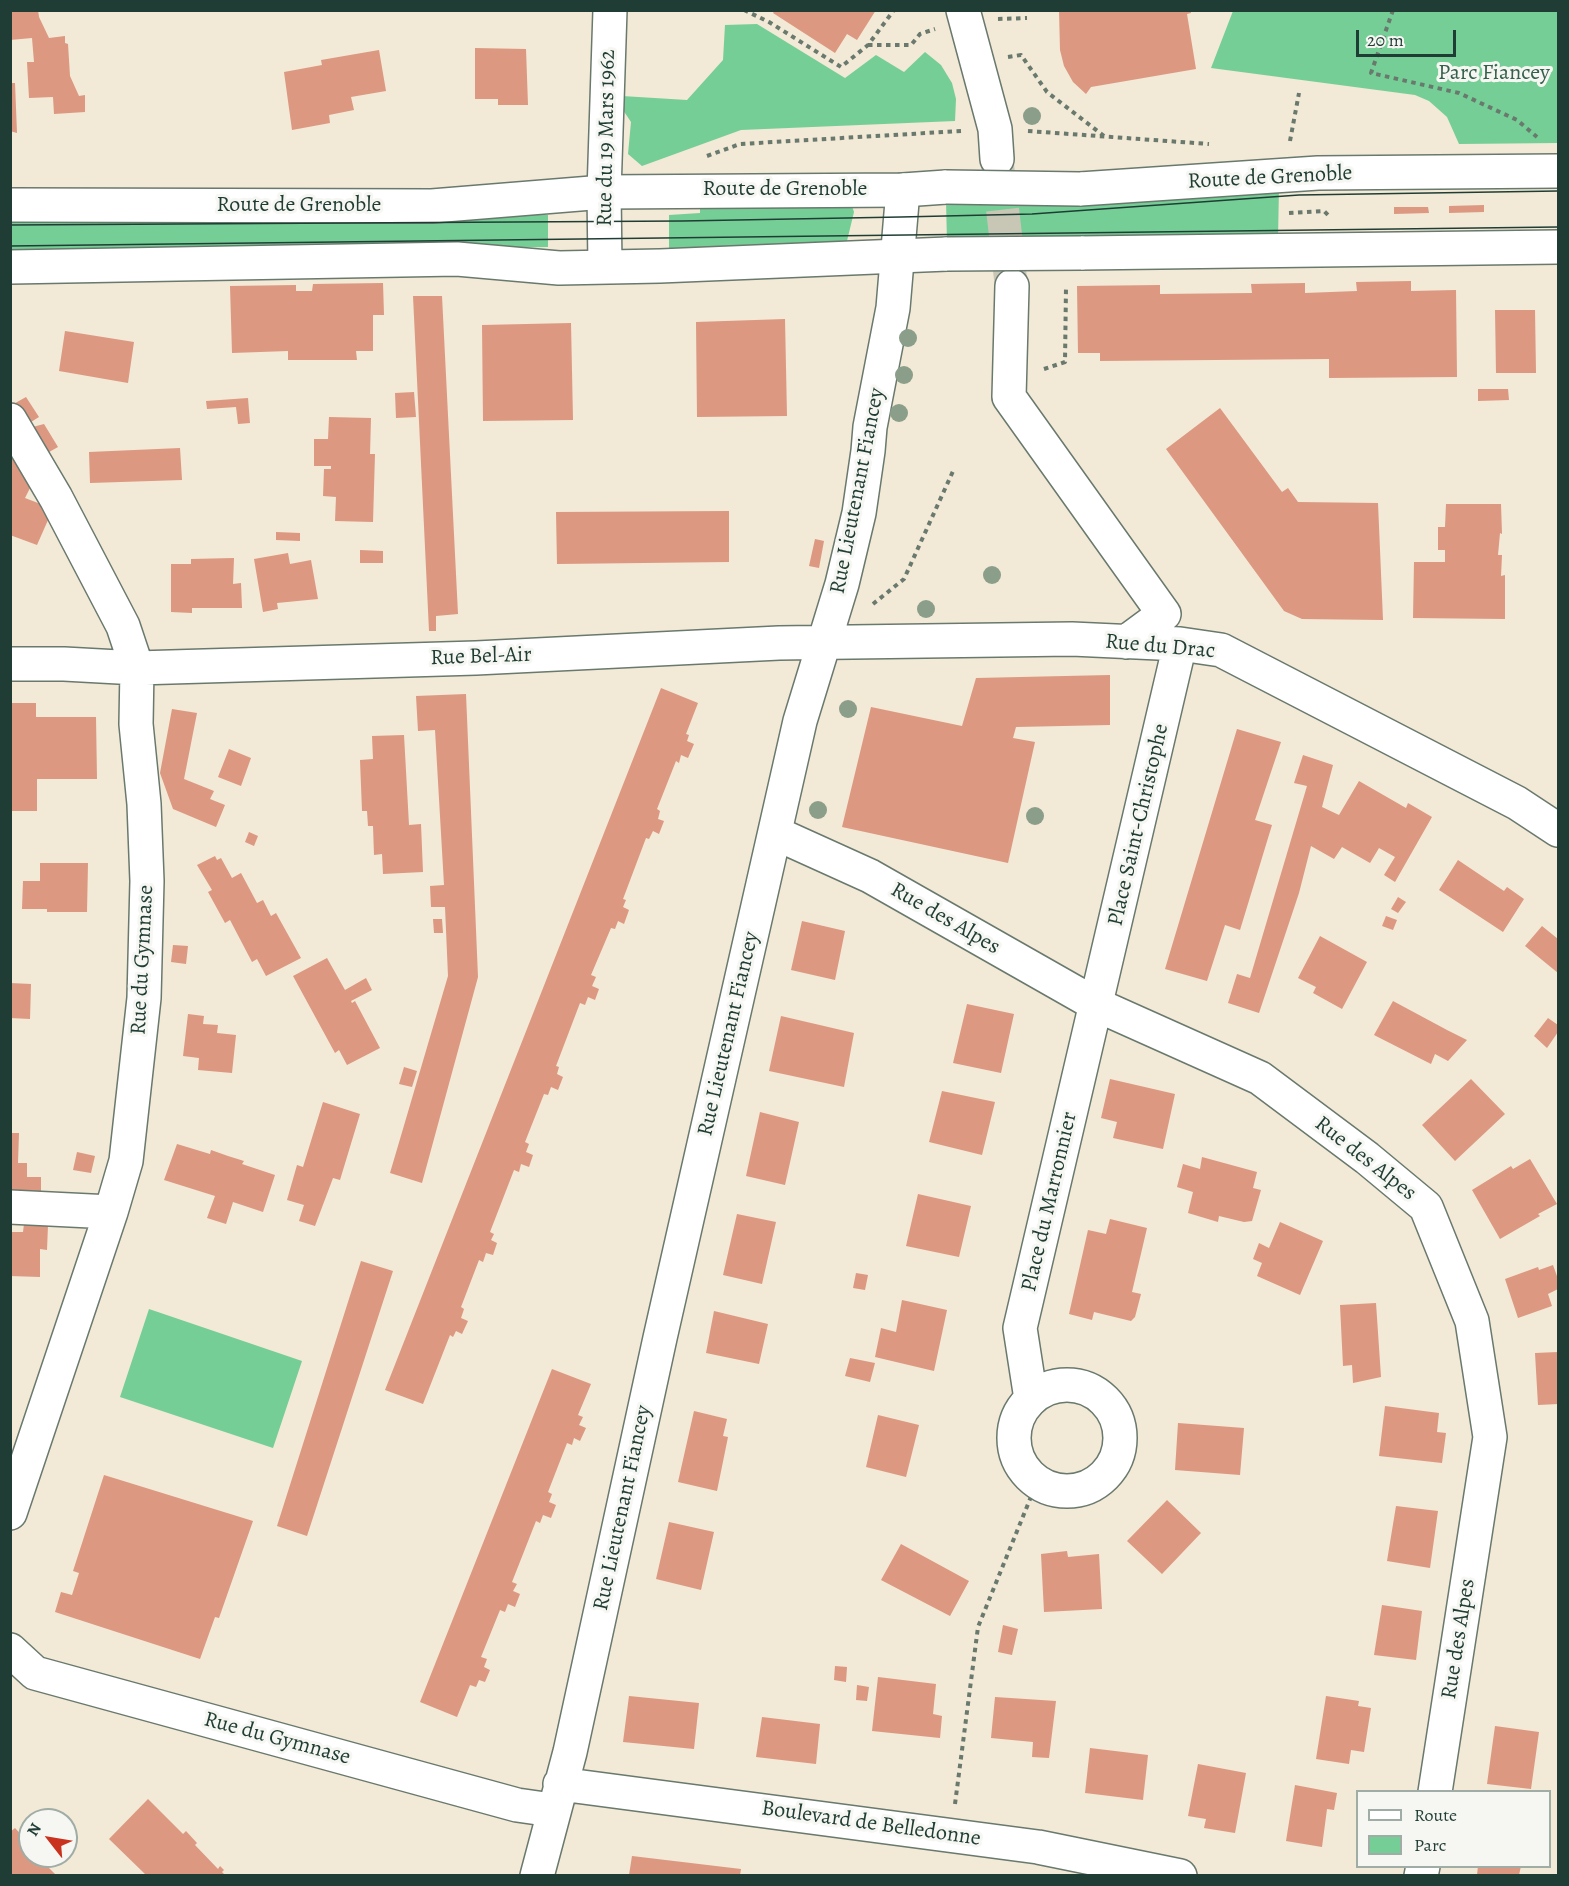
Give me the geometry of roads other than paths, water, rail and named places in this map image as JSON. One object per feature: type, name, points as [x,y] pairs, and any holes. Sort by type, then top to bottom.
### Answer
[{"type":"street","name":"Rue du 19 Mars 1962","points":[[605,266],[604,192],[610,10]]},
{"type":"street","points":[[963,10],[996,144]]},
{"type":"street","name":"Route de Grenoble","points":[[10,205],[432,206],[604,192],[903,190],[946,187],[1080,189],[1317,173],[1558,171]]},
{"type":"street","name":"Rue Lieutenant Fiancey","points":[[537,1875],[556,1797],[570,1752],[660,1338],[800,721],[842,584],[859,513],[870,427],[893,308],[903,190]]},
{"type":"street","points":[[10,267],[457,259],[559,268],[947,254],[1074,267],[1558,247]]},
{"type":"street","points":[[1012,286],[1009,397],[1164,614],[1125,642]]},
{"type":"street","name":"Rue du Gymnase","points":[[10,420],[56,498],[123,626],[136,668],[136,724],[144,804],[147,881],[144,998],[126,1161],[10,1513]]},
{"type":"street","name":"Rue du Drac","points":[[825,643],[1072,639],[1180,644],[1221,650],[1517,803],[1558,830]]},
{"type":"street","name":"Rue Bel-Air","points":[[10,664],[136,668],[465,658],[825,643]]},
{"type":"street","name":"Place Saint-Christophe","points":[[1097,1005],[1180,644]]},
{"type":"street","name":"Rue des Alpes","points":[[775,833],[870,876],[1097,1005],[1260,1078],[1367,1158],[1426,1207],[1472,1321],[1490,1437],[1434,1790]]},
{"type":"street","name":"Place du Marronnier","points":[[1031,1399],[1020,1328],[1097,1005]]},
{"type":"street","points":[[10,1207],[111,1212]]},
{"type":"street","points":[[1061,1385],[1080,1386],[1097,1394],[1110,1406],[1118,1423],[1120,1441],[1116,1459],[1105,1474],[1090,1485],[1073,1491],[1054,1490],[1037,1482],[1025,1472],[1014,1442],[1015,1426],[1021,1411],[1031,1399],[1044,1390],[1061,1385]]},
{"type":"street","name":"Rue du Gymnase","points":[[10,1650],[35,1672],[518,1805],[556,1797]]},
{"type":"street","name":"Boulevard de Belledonne","points":[[556,1797],[951,1835],[1036,1861],[1180,1875]]},
{"type":"tunnel","points":[[997,161],[1011,283]]},
{"type":"tram line","points":[[10,225],[682,221],[901,217],[1032,214],[1299,195],[1558,191]]},
{"type":"tram line","points":[[10,246],[1558,227]]},
{"type":"park label","name":"Parc Fiancey","points":[[1494,74]]}]
